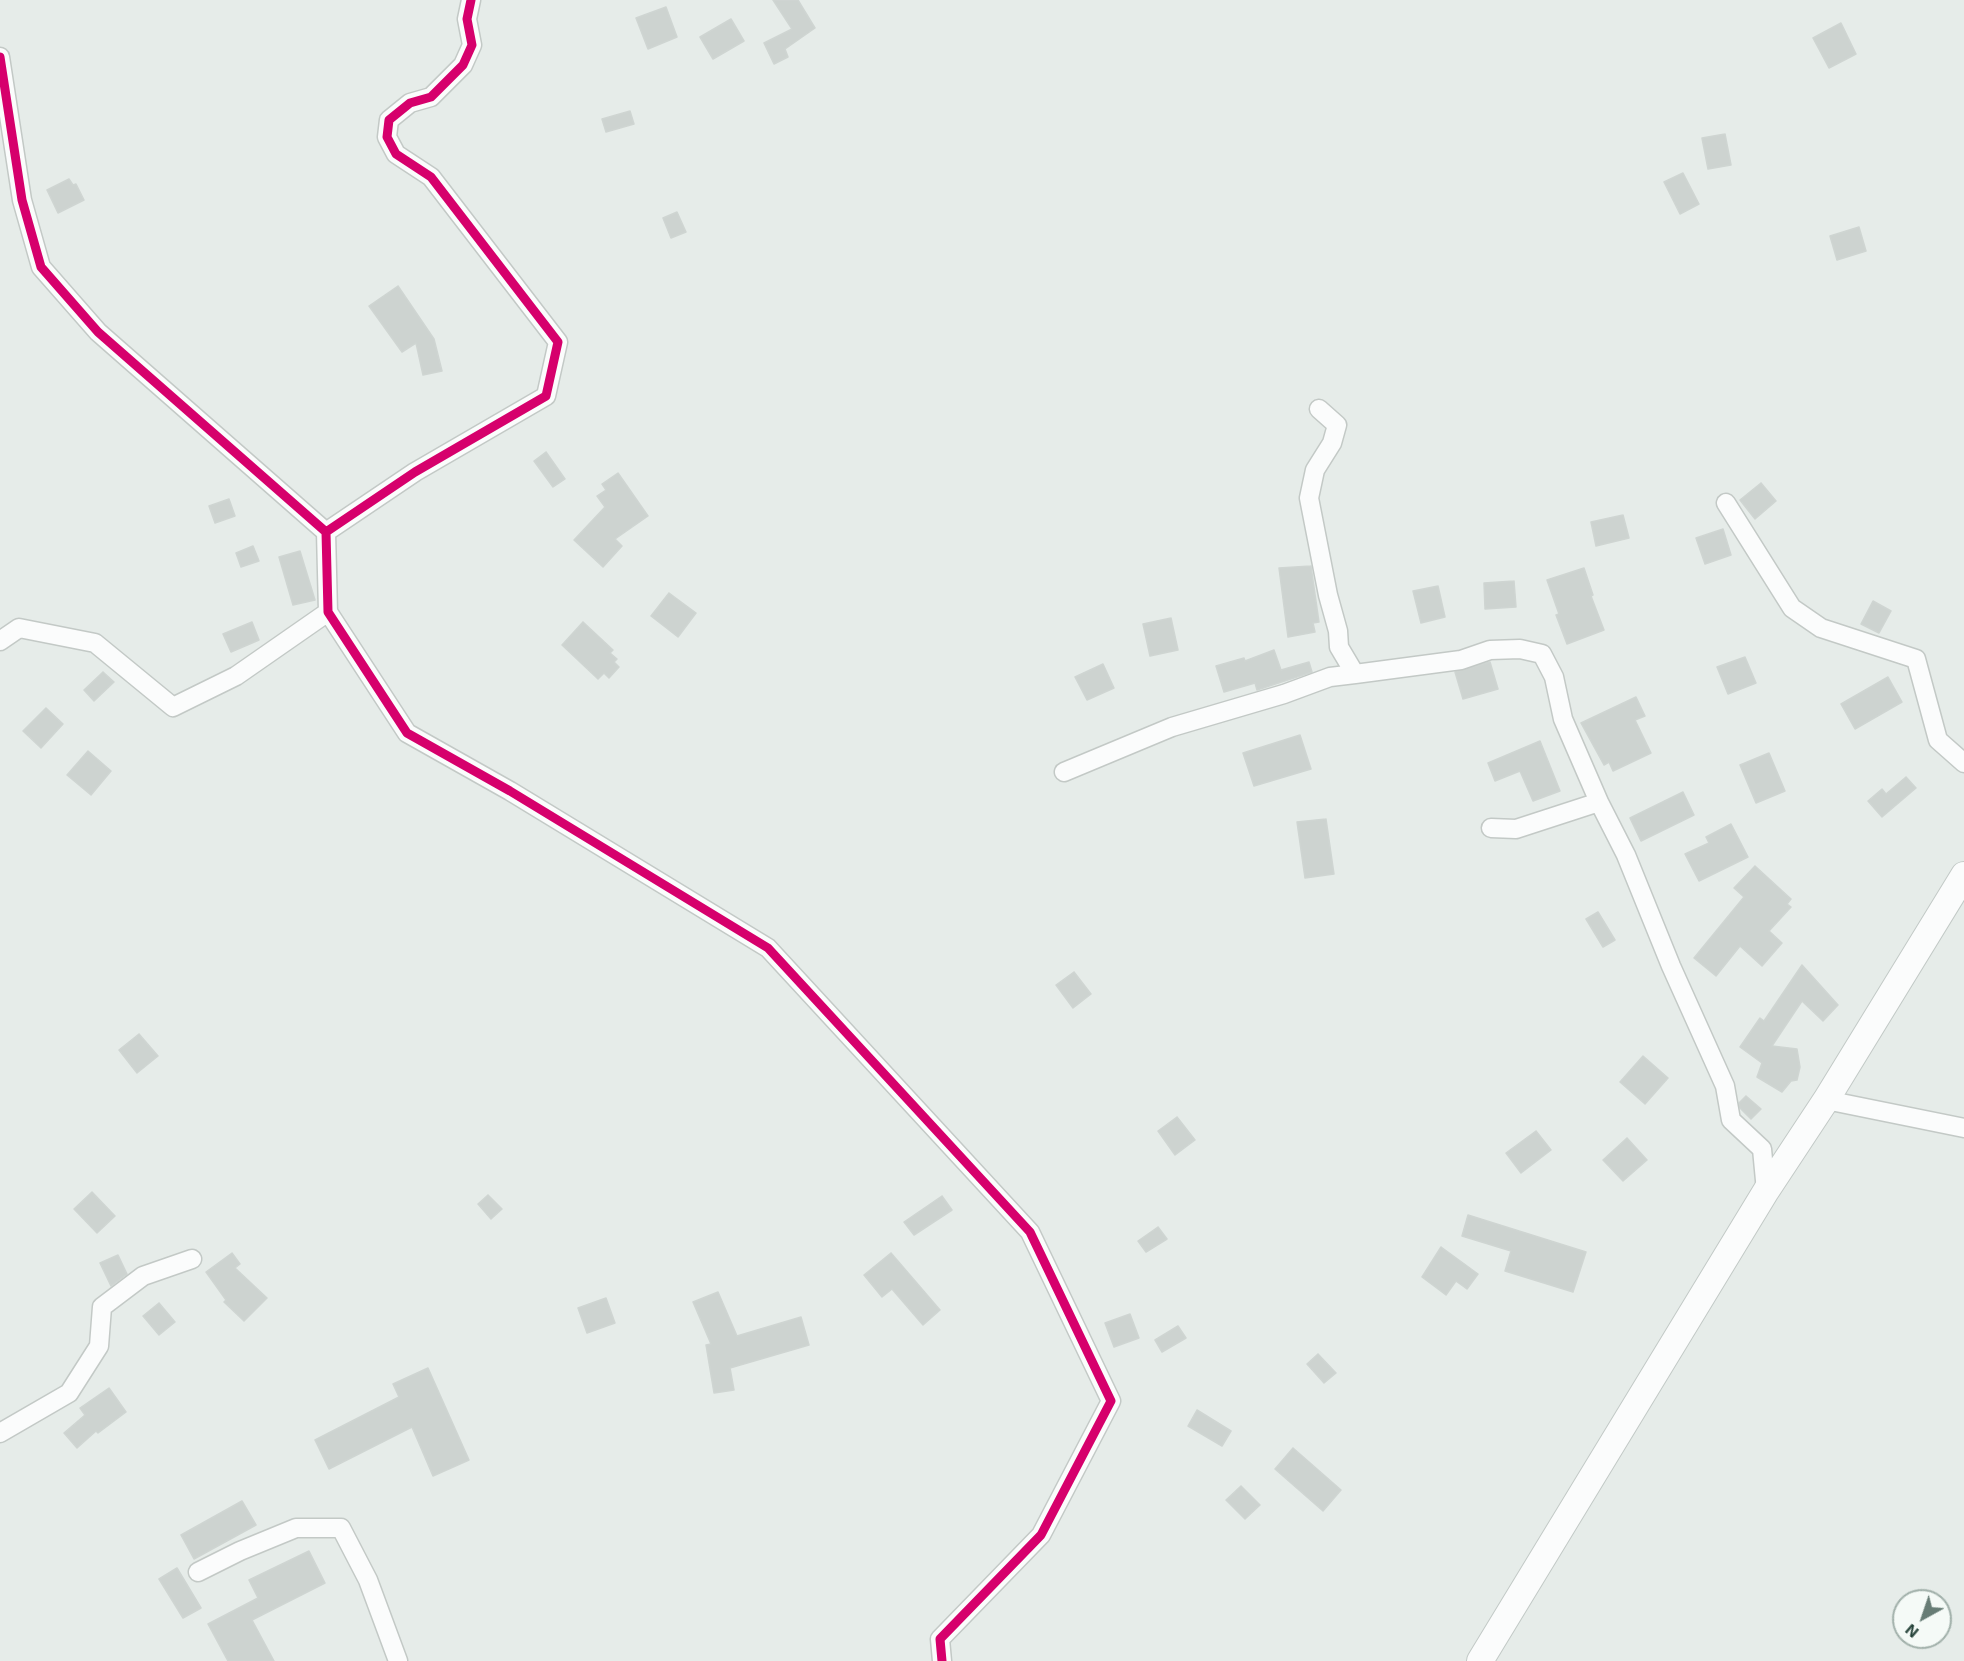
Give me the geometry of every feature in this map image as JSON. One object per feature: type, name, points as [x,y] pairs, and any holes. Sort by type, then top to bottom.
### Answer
[{"type":"main road","points":[[1480,1661],[1766,1191],[1826,1100],[1964,875]]},
{"type":"street","points":[[326,532],[415,472],[546,396],[558,342],[431,177],[396,154],[387,137],[389,120],[410,103],[431,97],[463,65],[472,45],[467,19],[471,0]]},
{"type":"street","points":[[0,57],[22,200],[41,267],[98,332],[326,532],[328,612],[407,733],[510,792],[768,948],[1030,1232],[1111,1401],[1041,1534],[940,1639],[942,1661]]},
{"type":"street","points":[[1319,409],[1337,425],[1332,443],[1315,470],[1309,498],[1328,595],[1338,631],[1339,647],[1355,674]]},
{"type":"street","points":[[1726,503],[1792,608],[1821,628],[1916,659],[1938,740],[1964,763]]},
{"type":"street","points":[[0,641],[19,628],[96,643],[173,707],[236,676],[328,612]]},
{"type":"street","points":[[1064,772],[1172,727],[1284,694],[1330,677],[1461,660],[1490,650],[1520,649],[1542,654],[1554,677],[1563,719],[1599,802],[1626,855],[1671,966],[1725,1086],[1731,1120],[1762,1149],[1766,1191]]},
{"type":"street","points":[[1491,828],[1516,829],[1599,802]]},
{"type":"street","points":[[1826,1100],[1964,1128]]},
{"type":"street","points":[[0,1433],[69,1393],[99,1346],[102,1307],[143,1276],[192,1259]]},
{"type":"street","points":[[198,1572],[240,1551],[296,1528],[341,1528],[368,1580],[398,1661]]},
{"type":"building","points":[[773,0],[798,0],[815,28],[785,49],[788,57],[774,64],[764,43],[792,29]]},
{"type":"building","points":[[666,7],[677,37],[648,49],[636,18]]},
{"type":"building","points":[[731,19],[744,41],[713,59],[700,37]]},
{"type":"building","points":[[1841,23],[1856,54],[1829,68],[1813,38]]},
{"type":"building","points":[[630,111],[634,124],[606,132],[602,119]]},
{"type":"building","points":[[1725,134],[1731,165],[1708,169],[1702,138]]},
{"type":"building","points":[[1683,173],[1699,204],[1680,214],[1664,182]]},
{"type":"building","points":[[69,179],[73,185],[76,184],[84,200],[58,213],[47,190]]},
{"type":"building","points":[[677,212],[686,232],[671,238],[663,218]]},
{"type":"building","points":[[1859,227],[1866,251],[1837,260],[1830,236]]},
{"type":"building","points":[[398,286],[434,339],[442,371],[423,375],[416,343],[402,352],[369,306]]},
{"type":"building","points":[[546,452],[565,479],[553,487],[534,461]]},
{"type":"building","points":[[618,473],[648,516],[615,539],[622,546],[603,567],[574,540],[605,507],[597,496],[606,490],[602,484]]},
{"type":"building","points":[[1761,483],[1776,501],[1755,519],[1740,500]]},
{"type":"building","points":[[229,499],[235,516],[215,523],[209,506]]},
{"type":"building","points":[[1623,515],[1629,538],[1596,546],[1591,522]]},
{"type":"building","points":[[1723,529],[1731,555],[1705,564],[1696,538]]},
{"type":"building","points":[[253,546],[259,561],[241,567],[236,553]]},
{"type":"building","points":[[300,551],[315,600],[293,605],[279,557]]},
{"type":"building","points":[[1311,566],[1319,622],[1313,623],[1315,632],[1288,637],[1279,568]]},
{"type":"building","points":[[1584,568],[1593,595],[1591,596],[1604,630],[1567,644],[1556,615],[1559,614],[1547,580]]},
{"type":"building","points":[[1514,581],[1516,607],[1485,609],[1484,583]]},
{"type":"building","points":[[1438,586],[1445,617],[1421,623],[1413,591]]},
{"type":"building","points":[[669,593],[696,613],[678,637],[651,616]]},
{"type":"building","points":[[1873,601],[1891,611],[1879,633],[1861,624]]},
{"type":"building","points":[[1171,618],[1178,650],[1150,656],[1143,624]]},
{"type":"building","points":[[252,622],[259,640],[231,652],[223,634]]},
{"type":"building","points":[[583,622],[613,650],[610,653],[617,659],[614,662],[619,667],[609,678],[604,673],[598,679],[562,645]]},
{"type":"building","points":[[1274,650],[1281,670],[1309,662],[1312,672],[1257,690],[1255,683],[1224,692],[1216,666],[1244,658],[1245,661]]},
{"type":"building","points":[[1745,657],[1756,683],[1728,694],[1717,667]]},
{"type":"building","points":[[1490,662],[1498,689],[1463,699],[1455,672]]},
{"type":"building","points":[[1103,664],[1114,688],[1087,700],[1075,677]]},
{"type":"building","points":[[103,672],[114,682],[94,701],[84,690]]},
{"type":"building","points":[[1888,677],[1902,702],[1855,729],[1841,704]]},
{"type":"building","points":[[1636,697],[1645,716],[1635,720],[1651,753],[1613,771],[1609,762],[1604,765],[1581,723]]},
{"type":"building","points":[[46,708],[63,724],[41,748],[23,731]]},
{"type":"building","points":[[1300,735],[1311,769],[1254,786],[1243,753]]},
{"type":"building","points":[[1540,741],[1560,791],[1533,801],[1520,771],[1495,781],[1488,763]]},
{"type":"building","points":[[88,751],[111,771],[91,795],[67,775]]},
{"type":"building","points":[[1769,753],[1785,791],[1756,803],[1740,765]]},
{"type":"building","points":[[1906,777],[1916,788],[1882,817],[1868,801],[1882,789],[1886,794]]},
{"type":"building","points":[[1683,792],[1694,815],[1641,841],[1630,818]]},
{"type":"building","points":[[1326,819],[1334,874],[1305,878],[1297,822]]},
{"type":"building","points":[[1731,824],[1748,857],[1699,881],[1685,854],[1709,843],[1706,837]]},
{"type":"building","points":[[1755,866],[1791,899],[1787,904],[1791,907],[1769,931],[1782,943],[1762,966],[1740,946],[1716,976],[1694,958],[1744,897],[1734,888]]},
{"type":"building","points":[[1598,912],[1615,940],[1603,947],[1586,919]]},
{"type":"building","points":[[1802,965],[1838,1005],[1823,1021],[1802,1001],[1772,1046],[1797,1049],[1800,1067],[1797,1080],[1791,1081],[1782,1092],[1757,1077],[1762,1063],[1740,1047],[1760,1018],[1764,1021]]},
{"type":"building","points":[[1074,972],[1091,994],[1073,1008],[1056,985]]},
{"type":"building","points":[[139,1034],[158,1056],[137,1073],[119,1050]]},
{"type":"building","points":[[1643,1056],[1668,1078],[1645,1104],[1620,1082]]},
{"type":"building","points":[[1746,1096],[1761,1109],[1751,1119],[1740,1108],[1739,1103]]},
{"type":"building","points":[[1177,1117],[1195,1140],[1175,1155],[1158,1131]]},
{"type":"building","points":[[1536,1131],[1551,1150],[1521,1173],[1506,1153]]},
{"type":"building","points":[[1627,1138],[1647,1160],[1623,1181],[1603,1160]]},
{"type":"building","points":[[92,1192],[115,1216],[97,1233],[74,1209]]},
{"type":"building","points":[[488,1195],[502,1209],[491,1219],[478,1204]]},
{"type":"building","points":[[942,1196],[952,1210],[914,1235],[904,1222]]},
{"type":"building","points":[[1468,1215],[1586,1252],[1573,1292],[1505,1271],[1511,1251],[1462,1236]]},
{"type":"building","points":[[1158,1227],[1167,1239],[1146,1252],[1138,1241]]},
{"type":"building","points":[[1441,1247],[1478,1274],[1467,1289],[1456,1281],[1446,1295],[1422,1277]]},
{"type":"building","points":[[232,1253],[240,1264],[235,1268],[267,1298],[244,1321],[224,1302],[226,1300],[206,1272]]},
{"type":"building","points":[[891,1253],[940,1310],[923,1325],[892,1289],[882,1297],[864,1275]]},
{"type":"building","points":[[118,1255],[127,1274],[111,1286],[100,1263]]},
{"type":"building","points":[[718,1292],[737,1336],[801,1317],[809,1345],[730,1368],[734,1390],[714,1393],[706,1345],[711,1344],[693,1302]]},
{"type":"building","points":[[606,1298],[615,1323],[587,1333],[578,1308]]},
{"type":"building","points":[[159,1303],[175,1322],[159,1335],[143,1316]]},
{"type":"building","points":[[1130,1314],[1139,1338],[1114,1347],[1105,1323]]},
{"type":"building","points":[[1178,1326],[1186,1338],[1162,1352],[1155,1340]]},
{"type":"building","points":[[1318,1354],[1336,1373],[1324,1383],[1307,1364]]},
{"type":"building","points":[[428,1368],[469,1460],[433,1476],[412,1427],[329,1469],[315,1440],[399,1397],[393,1384]]},
{"type":"building","points":[[109,1388],[126,1412],[98,1433],[96,1431],[77,1448],[64,1433],[85,1415],[80,1408]]},
{"type":"building","points":[[1197,1410],[1231,1431],[1222,1446],[1188,1426]]},
{"type":"building","points":[[1293,1448],[1341,1490],[1323,1511],[1275,1469]]},
{"type":"building","points":[[1241,1486],[1260,1505],[1245,1519],[1226,1500]]},
{"type":"building","points":[[242,1501],[256,1525],[194,1559],[181,1535]]},
{"type":"building","points":[[309,1551],[325,1583],[252,1620],[274,1661],[228,1661],[208,1624],[258,1598],[249,1580]]},
{"type":"building","points":[[177,1568],[201,1608],[183,1618],[159,1579]]},
{"type":"cycle path","points":[[326,532],[415,472],[546,396],[558,342],[431,177],[396,154],[387,137],[389,120],[410,103],[431,97],[463,65],[472,45],[467,19],[471,0]]},
{"type":"cycle path","points":[[0,57],[22,200],[41,267],[98,332],[326,532],[328,612],[407,733],[510,791],[768,948],[1030,1232],[1111,1401],[1041,1535],[940,1639],[942,1661]]}]
